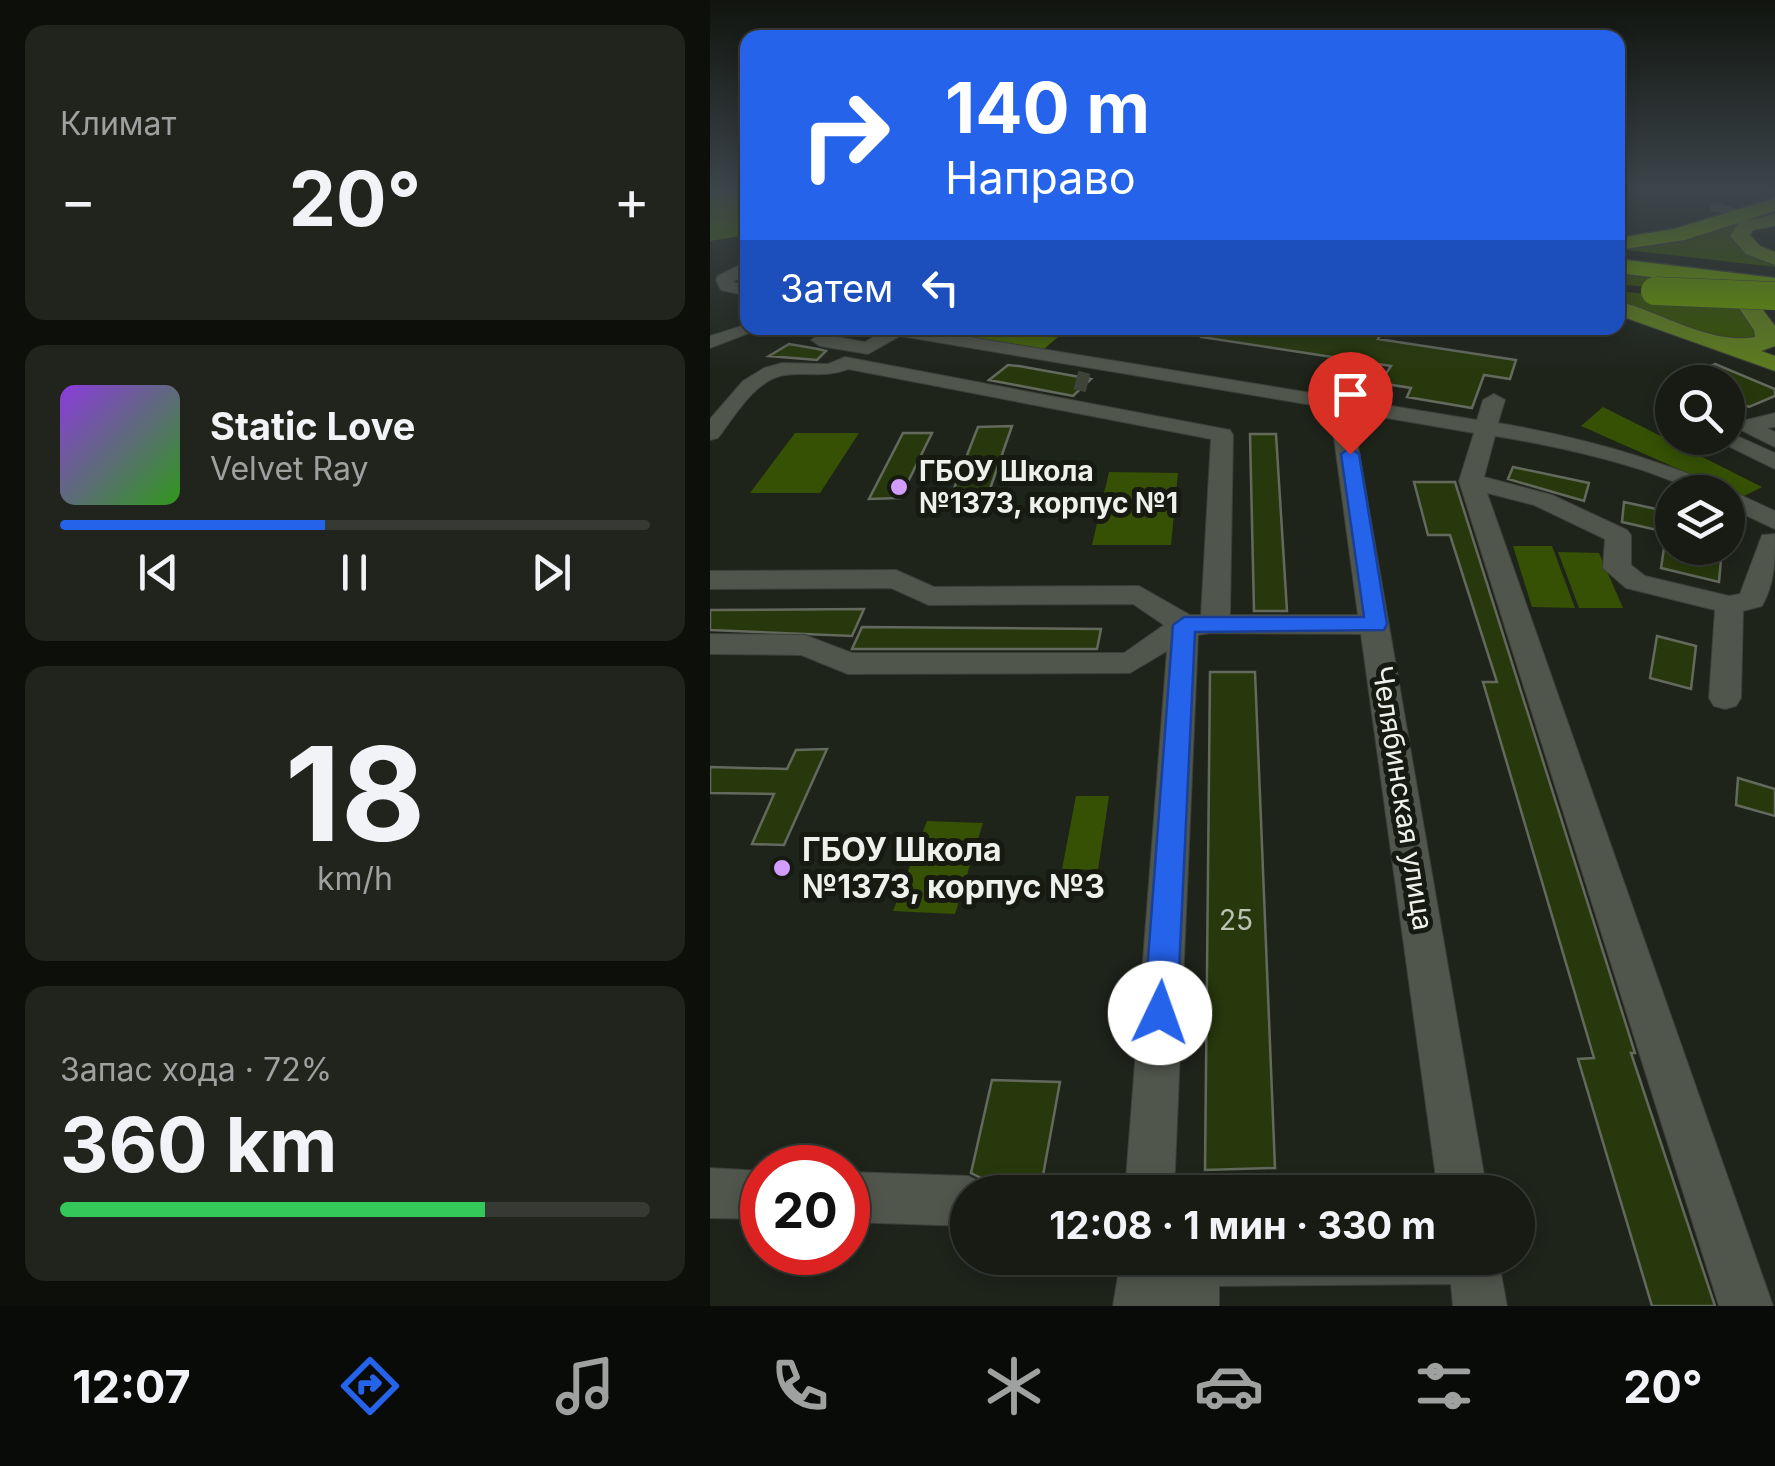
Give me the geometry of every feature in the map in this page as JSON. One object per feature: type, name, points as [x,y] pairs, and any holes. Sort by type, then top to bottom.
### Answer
[{"type":"highway","points":[[1625,254],[1775,272]]},
{"type":"highway","points":[[1625,267],[1775,285]]},
{"type":"highway","points":[[1625,288],[1775,296]]},
{"type":"main road","points":[[1752,249],[1775,259]]},
{"type":"main road","points":[[1713,342],[1751,346],[1767,341],[1766,330],[1736,288],[1775,285]]},
{"type":"main road","points":[[1625,311],[1775,364]]},
{"type":"street","points":[[740,272],[724,280],[726,286],[740,289]]},
{"type":"street","points":[[710,342],[740,326]]},
{"type":"street","points":[[710,433],[757,379],[780,368],[832,371],[888,335]]},
{"type":"street","points":[[929,335],[1118,370],[1591,447],[1675,475]]},
{"type":"street","points":[[820,340],[868,348]]},
{"type":"street","points":[[845,363],[954,394],[1222,434],[1200,625],[1151,1175]]},
{"type":"street","points":[[1088,382],[1104,382],[1118,370]]},
{"type":"street","points":[[1344,406],[1364,378]]},
{"type":"street","name":"Челябинская улица","points":[[1344,406],[1460,1175]]},
{"type":"street","points":[[1745,428],[1775,420]]},
{"type":"street","points":[[1488,429],[1471,481],[1746,1306]]},
{"type":"street","points":[[1745,434],[1775,440]]},
{"type":"street","points":[[1745,441],[1775,462]]},
{"type":"street","points":[[1471,481],[1542,500],[1618,535],[1617,568],[1636,582],[1729,605],[1752,600],[1773,531],[1745,510]]},
{"type":"street","points":[[710,580],[896,579],[929,596],[1139,595],[1200,625],[1376,624]]},
{"type":"street","points":[[1725,698],[1729,605]]},
{"type":"street","points":[[710,644],[805,644],[848,664],[1130,663],[1200,625]]},
{"type":"street","points":[[710,1193],[740,1194]]},
{"type":"street","points":[[870,1199],[950,1201]]},
{"type":"street","points":[[1475,1275],[1480,1306]]},
{"type":"green space","points":[[1625,249],[1762,249],[1775,267],[1625,250]]},
{"type":"green space","points":[[1625,273],[1727,285],[1762,338],[1716,340],[1625,308],[1625,292],[1655,295],[1654,288],[1625,285]]},
{"type":"green space","points":[[961,335],[1060,335],[1044,349]]},
{"type":"green space","points":[[1603,407],[1655,433],[1655,455],[1698,455],[1738,475],[1692,475],[1581,426]]},
{"type":"green space","points":[[795,433],[859,433],[820,493],[750,493]]},
{"type":"green space","points":[[1109,472],[1178,473],[1171,545],[1092,545]]},
{"type":"green space","points":[[1745,478],[1762,487],[1745,496]]},
{"type":"green space","points":[[1513,546],[1552,546],[1575,608],[1532,607]]},
{"type":"green space","points":[[1558,552],[1599,553],[1623,608],[1579,608]]},
{"type":"green space","points":[[1076,796],[1109,796],[1098,870],[1062,869]]},
{"type":"green space","points":[[927,821],[983,823],[955,914],[893,911]]},
{"type":"building","points":[[1380,335],[1378,339],[1516,360],[1510,379],[1484,375],[1472,408],[1407,397],[1411,388],[1380,383],[1391,366],[1201,337]]},
{"type":"building","points":[[789,344],[826,351],[817,360],[769,356]]},
{"type":"building","points":[[1008,365],[1091,379],[1073,396],[989,380]]},
{"type":"building","points":[[1745,376],[1775,389],[1775,396],[1745,405]]},
{"type":"building","points":[[1012,426],[983,509],[946,509],[978,427]]},
{"type":"building","points":[[903,433],[932,433],[900,498],[869,499]]},
{"type":"building","points":[[1250,434],[1276,434],[1287,611],[1254,611]]},
{"type":"building","points":[[1513,467],[1589,483],[1584,501],[1508,479]]},
{"type":"building","points":[[1414,482],[1455,482],[1635,1053],[1631,1053],[1715,1306],[1652,1306],[1578,1059],[1594,1058],[1483,682],[1497,682],[1450,535],[1428,535]]},
{"type":"building","points":[[1624,502],[1655,509],[1655,530],[1622,522]]},
{"type":"building","points":[[1720,565],[1719,582],[1661,568]]},
{"type":"building","points":[[864,609],[852,636],[710,630],[710,610]]},
{"type":"building","points":[[862,627],[1101,629],[1097,649],[852,649]]},
{"type":"building","points":[[1657,636],[1696,646],[1691,689],[1650,678]]},
{"type":"building","points":[[1210,672],[1255,672],[1275,1168],[1205,1170]]},
{"type":"building","points":[[827,749],[784,845],[752,844],[774,794],[710,793],[710,767],[787,769],[796,750]]},
{"type":"building","points":[[1738,778],[1775,789],[1775,816],[1736,805]]},
{"type":"building","points":[[992,1080],[1060,1082],[1043,1175],[971,1173]]},
{"type":"tunnel","points":[[1076,380],[1088,383]]},
{"type":"place","name":"ГБОУ Школа №1373, корпус №1","points":[[899,487]]},
{"type":"place","name":"ГБОУ Школа №1373, корпус №3","points":[[782,868]]},
{"type":"route","points":[[1160,1013],[1184,625],[1376,624],[1350,454]]}]
